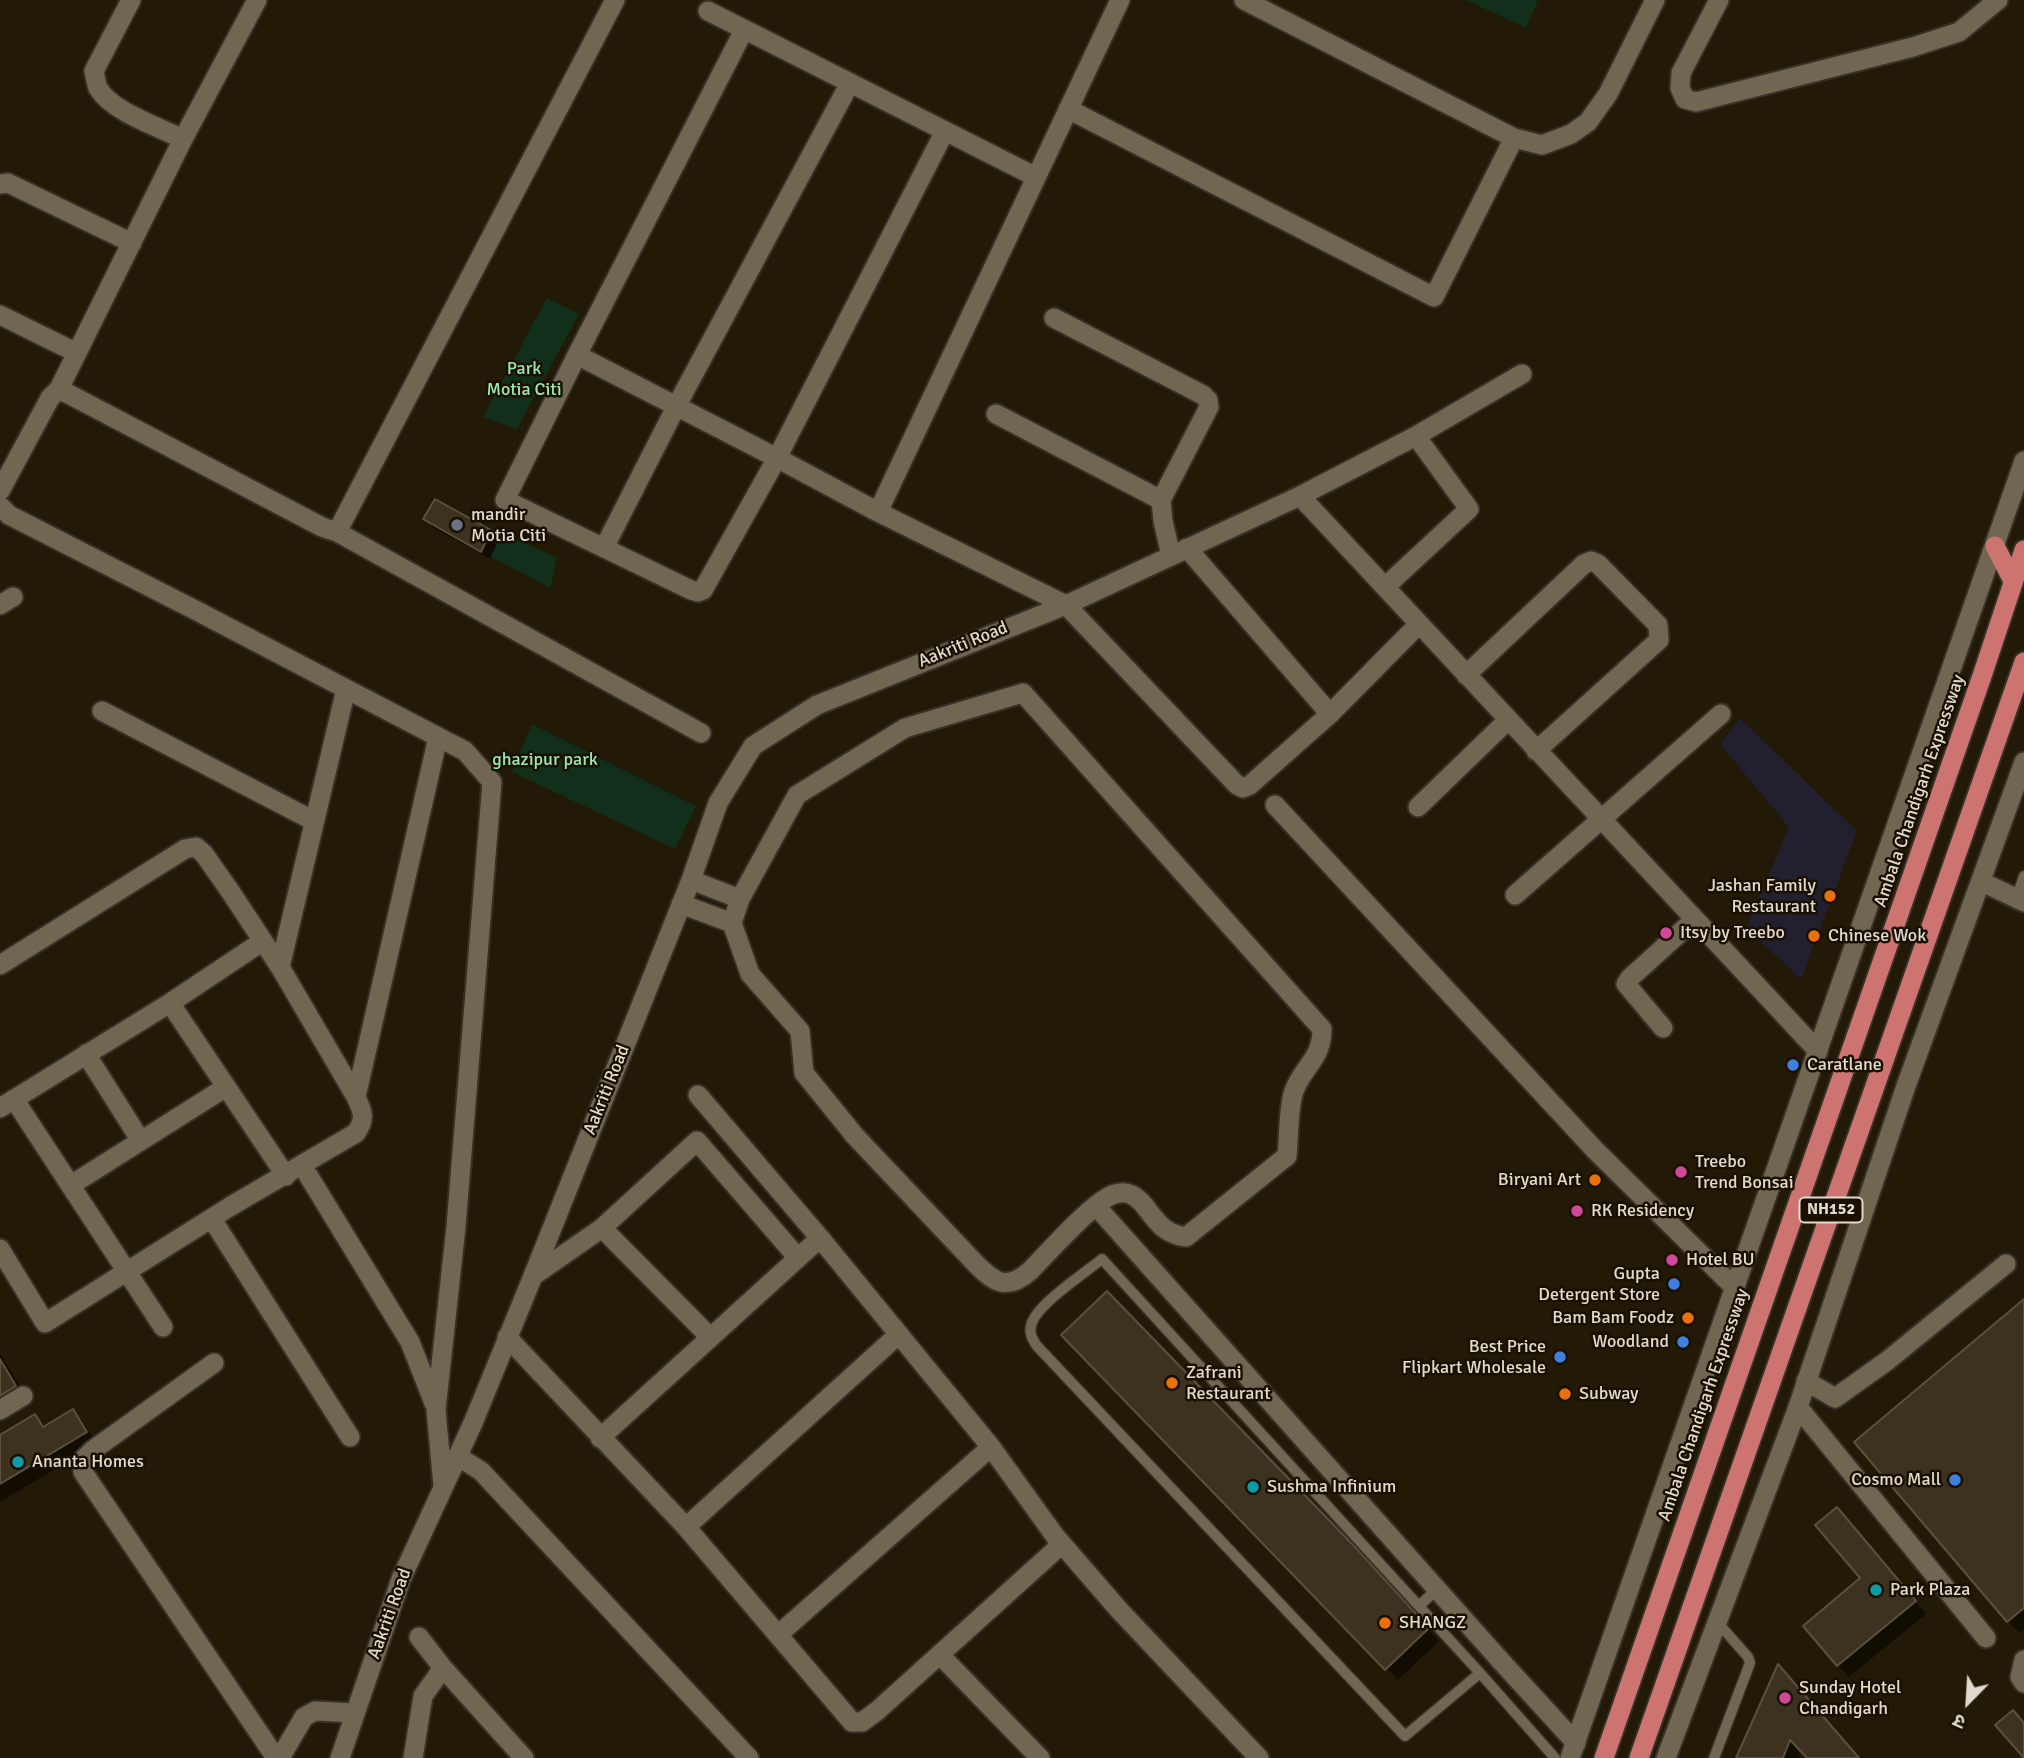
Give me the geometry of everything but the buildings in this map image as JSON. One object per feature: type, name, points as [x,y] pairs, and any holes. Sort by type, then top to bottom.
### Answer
[{"type":"highway","points":[[1995,545],[2013,581]]},
{"type":"highway","name":"Ambala Chandigarh Expressway","points":[[1604,1758],[2024,550]]},
{"type":"highway","name":"NH152","points":[[1639,1758],[2024,662]]},
{"type":"street","points":[[131,0],[94,71],[98,87],[110,101],[125,111],[183,139]]},
{"type":"street","points":[[0,491],[50,398],[59,389],[183,139],[257,0]]},
{"type":"street","points":[[337,532],[615,0]]},
{"type":"street","points":[[878,512],[1120,0]]},
{"type":"street","points":[[1244,0],[1514,138],[1542,145],[1571,134],[1588,122],[1608,94],[1655,0]]},
{"type":"street","points":[[1719,0],[1681,73],[1680,88],[1685,99],[1696,102],[1913,47],[1959,32],[1998,0]]},
{"type":"street","points":[[708,11],[1036,177]]},
{"type":"street","points":[[744,30],[505,500],[691,590],[703,590],[777,458],[945,131]]},
{"type":"street","points":[[604,548],[677,405],[850,83]]},
{"type":"street","points":[[1068,109],[1434,297],[1514,138]]},
{"type":"street","points":[[0,184],[8,183],[132,243]]},
{"type":"street","points":[[0,315],[77,354]]},
{"type":"street","points":[[1055,318],[1208,400],[1209,407],[1161,500],[1163,521],[1179,552],[1330,714]]},
{"type":"street","points":[[577,355],[878,512],[1066,604],[1237,785],[1243,788],[1250,785],[1330,714],[1419,624]]},
{"type":"street","name":"Aakriti Road","points":[[340,1758],[401,1579],[533,1276],[691,880],[718,803],[753,746],[817,705],[1066,604],[1300,496],[1416,436],[1522,374]]},
{"type":"street","points":[[59,389],[322,527],[337,532],[701,733]]},
{"type":"street","points":[[996,414],[1161,500]]},
{"type":"street","points":[[1385,587],[1469,509],[1416,436]]},
{"type":"street","points":[[1573,1750],[2024,461]]},
{"type":"street","points":[[1300,496],[1818,1051]]},
{"type":"street","points":[[0,506],[9,516],[465,751],[492,782],[456,1227],[436,1410],[443,1487]]},
{"type":"street","points":[[1466,675],[1584,564],[1591,561],[1598,564],[1658,625],[1660,640],[1536,751]]},
{"type":"street","points":[[280,967],[346,688]]},
{"type":"street","points":[[1023,692],[1322,1029],[1322,1044],[1316,1057],[1303,1073],[1294,1093],[1289,1115],[1287,1156],[1186,1237],[1164,1230],[1132,1194],[1112,1194],[1096,1206],[1019,1281],[1001,1283],[986,1274],[855,1136],[804,1073],[800,1031],[750,974],[732,923],[740,899],[797,795],[905,728],[1023,692]]},
{"type":"street","points":[[102,711],[314,821]]},
{"type":"street","points":[[1515,895],[1721,714]]},
{"type":"street","points":[[1418,807],[1508,720]]},
{"type":"street","points":[[356,1097],[438,737]]},
{"type":"street","points":[[1666,1758],[1798,1406],[1906,1086],[2024,762]]},
{"type":"street","points":[[1275,805],[1595,1150],[1734,1287]]},
{"type":"street","points":[[0,965],[185,849],[196,847],[217,872],[280,967],[363,1113],[363,1123],[356,1133],[45,1323],[0,1250]]},
{"type":"street","points":[[691,880],[740,899]]},
{"type":"street","points":[[1982,881],[2020,901]]},
{"type":"street","points":[[681,904],[732,923]]},
{"type":"street","points":[[1663,1028],[1626,984],[1694,920]]},
{"type":"street","points":[[163,1327],[71,1185],[7,1103],[170,1003],[263,941]]},
{"type":"street","points":[[170,1003],[286,1176]]},
{"type":"street","points":[[86,1054],[141,1140]]},
{"type":"street","points":[[71,1185],[226,1087]]},
{"type":"street","points":[[698,1095],[900,1334],[990,1447],[1062,1544],[1254,1757]]},
{"type":"street","points":[[533,1276],[602,1228],[697,1141],[798,1258]]},
{"type":"street","points":[[308,1175],[410,1342],[436,1410]]},
{"type":"street","points":[[1096,1206],[1437,1589],[1573,1750]]},
{"type":"street","points":[[212,1219],[350,1437]]},
{"type":"street","points":[[602,1228],[710,1337]]},
{"type":"street","points":[[600,1438],[820,1238]]},
{"type":"street","points":[[1806,1381],[1835,1398],[1887,1361],[2006,1264]]},
{"type":"street","points":[[686,1527],[900,1334]]},
{"type":"street","points":[[507,1337],[686,1527],[852,1722],[862,1722],[1062,1544]]},
{"type":"street","points":[[214,1363],[93,1450],[82,1461],[83,1472],[278,1758],[304,1717],[315,1711],[355,1713]]},
{"type":"street","points":[[0,1410],[23,1396]]},
{"type":"street","points":[[1798,1406],[1986,1638]]},
{"type":"street","points":[[779,1634],[990,1447]]},
{"type":"street","points":[[457,1455],[481,1471],[750,1758]]},
{"type":"street","points":[[419,1637],[443,1668],[524,1758]]},
{"type":"street","points":[[940,1655],[1040,1758]]},
{"type":"street","points":[[2024,1660],[2020,1677],[2024,1683]]},
{"type":"street","points":[[413,1758],[423,1696],[443,1668]]},
{"type":"lane","points":[[2020,901],[2024,876]]},
{"type":"lane","points":[[1480,1673],[1405,1736],[1037,1346],[1031,1336],[1031,1325],[1038,1312],[1102,1259],[1480,1673],[1555,1758]]},
{"type":"lane","points":[[1419,1606],[1437,1589]]},
{"type":"lane","points":[[1714,1758],[1750,1664],[1748,1657],[1718,1623]]},
{"type":"shaded area","points":[[1740,718],[1857,831],[1801,979],[1746,928],[1789,827],[1720,744]]},
{"type":"green space","points":[[1466,0],[1538,0],[1526,28]]},
{"type":"green space","name":"Park Motia Citi","points":[[547,298],[579,314],[517,429],[483,417]]},
{"type":"green space","points":[[502,532],[557,558],[550,588],[490,556]]},
{"type":"green space","name":"ghazipur park","points":[[532,724],[696,806],[675,849],[512,772]]},
{"type":"place","name":"mandir Motia Citi","points":[[457,525]]},
{"type":"place","name":"Jashan Family Restaurant","points":[[1830,896]]},
{"type":"place","name":"Itsy by Treebo","points":[[1666,933]]},
{"type":"place","name":"Chinese Wok","points":[[1814,936]]},
{"type":"place","name":"Caratlane","points":[[1793,1065]]},
{"type":"place","name":"Treebo Trend Bonsai","points":[[1681,1172]]},
{"type":"place","name":"Biryani Art","points":[[1595,1180]]},
{"type":"place","name":"RK Residency","points":[[1577,1211]]},
{"type":"place","name":"Hotel BU","points":[[1672,1260]]},
{"type":"place","name":"Gupta Detergent Store","points":[[1674,1284]]},
{"type":"place","name":"Bam Bam Foodz","points":[[1688,1318]]},
{"type":"place","name":"Woodland","points":[[1683,1342]]},
{"type":"place","name":"Best Price Flipkart Wholesale","points":[[1560,1357]]},
{"type":"place","name":"Zafrani Restaurant","points":[[1172,1383]]},
{"type":"place","name":"Subway","points":[[1565,1394]]},
{"type":"place","name":"Ananta Homes","points":[[18,1462]]},
{"type":"place","name":"Cosmo Mall","points":[[1955,1480]]},
{"type":"place","name":"Sushma Infinium","points":[[1253,1487]]},
{"type":"place","name":"Park Plaza","points":[[1876,1590]]},
{"type":"place","name":"SHANGZ","points":[[1385,1623]]},
{"type":"place","name":"Sunday Hotel Chandigarh","points":[[1785,1698]]}]
